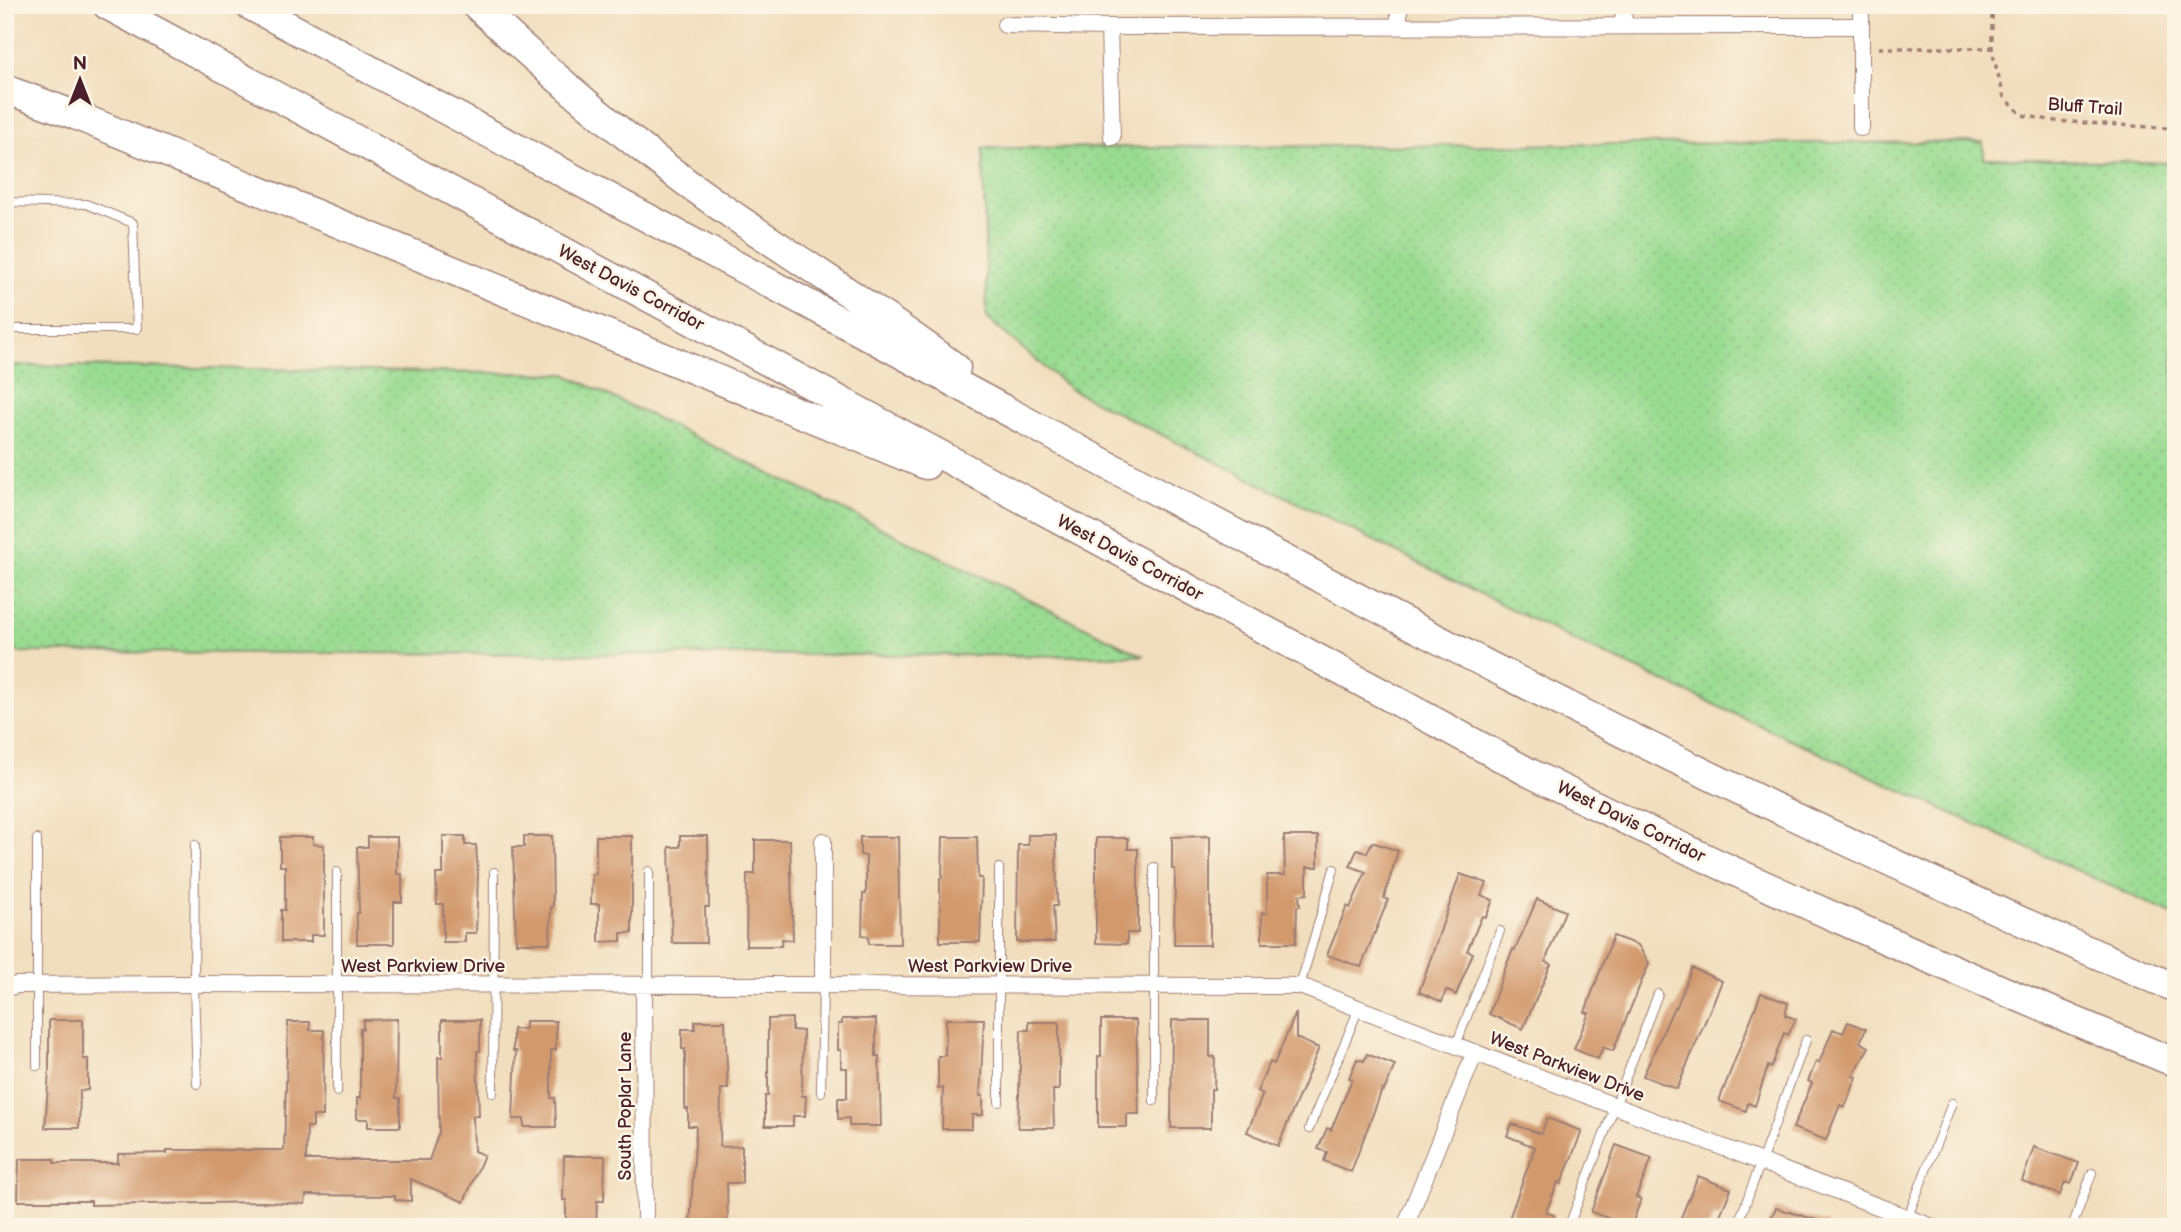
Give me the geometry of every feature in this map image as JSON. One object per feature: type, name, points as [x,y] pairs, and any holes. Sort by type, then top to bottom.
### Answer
[{"type":"highway","name":"West Davis Corridor","points":[[107,5],[1440,726],[1622,819],[1806,905],[2176,1063]]},
{"type":"highway","points":[[249,5],[1397,619],[1638,741],[1882,858],[2176,988]]},
{"type":"highway","points":[[476,5],[580,99],[664,166],[718,205],[884,314],[1027,423]]},
{"type":"highway","points":[[5,89],[75,115],[804,416],[1040,509]]},
{"type":"street","points":[[1399,5],[1399,26]]},
{"type":"street","points":[[1623,26],[1624,5]]},
{"type":"street","points":[[1861,5],[1861,128]]},
{"type":"street","points":[[1005,25],[1861,26]]},
{"type":"street","points":[[1109,27],[1112,137]]},
{"type":"street","points":[[823,841],[823,985]]},
{"type":"street","name":"West Parkview Drive","points":[[5,989],[16,985],[194,984],[1300,986],[1762,1162],[1906,1222],[1932,1227]]},
{"type":"street","name":"South Poplar Lane","points":[[645,1227],[646,985]]},
{"type":"street","points":[[1405,1227],[1475,1052]]},
{"type":"lane","points":[[5,202],[86,204],[133,223],[136,329],[5,329]]},
{"type":"lane","points":[[37,839],[37,1066]]},
{"type":"lane","points":[[195,845],[194,984],[197,1084]]},
{"type":"lane","points":[[1154,867],[1154,1101]]},
{"type":"lane","points":[[999,868],[999,1102]]},
{"type":"lane","points":[[1300,986],[1335,869]]},
{"type":"lane","points":[[646,985],[649,871]]},
{"type":"lane","points":[[337,872],[337,1092]]},
{"type":"lane","points":[[493,1093],[494,872]]},
{"type":"lane","points":[[1456,1045],[1500,931]]},
{"type":"lane","points":[[821,1092],[823,985]]},
{"type":"lane","points":[[1570,1223],[1658,994]]},
{"type":"lane","points":[[1309,1129],[1359,1008]]},
{"type":"lane","points":[[1737,1227],[1806,1040]]},
{"type":"lane","points":[[1906,1222],[1952,1103]]},
{"type":"lane","points":[[2071,1227],[2092,1173]]},
{"type":"path","name":"Bluff Trail","points":[[1992,5],[1992,48],[2004,97],[2022,115],[2055,121],[2166,128],[2176,139]]},
{"type":"path","points":[[1878,48],[1992,48]]},
{"type":"green space","points":[[1983,142],[1984,158],[2172,163],[2176,916],[1571,639],[1070,389],[987,318],[983,148]]},
{"type":"green space","points":[[5,365],[565,374],[1144,656],[5,652]]},
{"type":"building","points":[[1028,835],[1056,835],[1057,906],[1053,906],[1055,942],[1017,942],[1018,845],[1028,845]]},
{"type":"building","points":[[443,836],[465,836],[465,845],[476,845],[476,933],[465,933],[465,942],[443,942],[443,904],[437,904],[436,874],[443,874]]},
{"type":"building","points":[[524,836],[552,836],[553,907],[550,943],[516,943],[513,847],[524,847]]},
{"type":"building","points":[[596,836],[632,836],[632,933],[621,933],[621,941],[599,942],[599,904],[591,904],[592,874],[596,874]]},
{"type":"building","points":[[680,836],[708,836],[709,907],[705,907],[706,943],[672,943],[669,847],[680,847]]},
{"type":"building","points":[[1210,836],[1210,945],[1174,945],[1175,869],[1172,869],[1172,837]]},
{"type":"building","points":[[1284,836],[1318,836],[1318,867],[1307,867],[1307,894],[1299,895],[1300,906],[1297,906],[1296,943],[1262,943],[1262,913],[1267,913],[1267,875],[1285,875]]},
{"type":"building","points":[[280,837],[313,837],[313,844],[324,845],[324,935],[311,935],[311,942],[281,942],[281,910],[285,910],[285,866],[280,866]]},
{"type":"building","points":[[368,837],[397,837],[397,874],[402,874],[402,902],[394,902],[394,944],[357,944],[357,847],[368,847]]},
{"type":"building","points":[[860,837],[898,837],[900,944],[869,944],[868,936],[862,935],[866,856],[860,855]]},
{"type":"building","points":[[943,837],[977,837],[978,878],[982,878],[980,942],[940,942]]},
{"type":"building","points":[[1096,838],[1128,838],[1128,849],[1138,849],[1138,933],[1127,933],[1127,944],[1096,943]]},
{"type":"building","points":[[755,840],[790,840],[793,940],[782,939],[781,946],[746,946],[747,874],[755,874]]},
{"type":"building","points":[[1372,842],[1398,851],[1384,898],[1388,900],[1361,967],[1327,955],[1347,906],[1350,908],[1366,872],[1350,866],[1357,850],[1367,853]]},
{"type":"building","points":[[1460,874],[1487,883],[1481,895],[1493,900],[1486,917],[1482,916],[1467,951],[1473,953],[1456,995],[1446,990],[1442,1002],[1419,992]]},
{"type":"building","points":[[1537,899],[1565,911],[1545,962],[1551,964],[1523,1029],[1489,1014],[1505,968]]},
{"type":"building","points":[[1613,936],[1638,945],[1649,963],[1613,1051],[1603,1047],[1598,1059],[1574,1049],[1589,1013],[1585,1012]]},
{"type":"building","points":[[1692,968],[1722,981],[1677,1089],[1643,1076]]},
{"type":"building","points":[[1761,993],[1788,1003],[1785,1015],[1796,1019],[1788,1035],[1784,1033],[1771,1068],[1768,1066],[1755,1106],[1748,1103],[1746,1111],[1719,1101]]},
{"type":"building","points":[[1296,1013],[1296,1038],[1319,1048],[1278,1146],[1247,1132],[1263,1094],[1257,1091],[1270,1062],[1274,1064]]},
{"type":"building","points":[[792,1018],[792,1030],[803,1031],[802,1096],[806,1096],[805,1116],[793,1116],[793,1126],[765,1126],[765,1096],[768,1096],[768,1019]]},
{"type":"building","points":[[397,1019],[396,1098],[400,1098],[400,1127],[368,1127],[368,1119],[357,1119],[357,1098],[360,1098],[360,1029],[363,1029],[363,1020]]},
{"type":"building","points":[[842,1019],[876,1019],[881,1126],[849,1126],[849,1118],[838,1119],[838,1098],[847,1098],[847,1068],[841,1068],[841,1050],[838,1050],[838,1024],[842,1024]]},
{"type":"building","points":[[946,1019],[984,1019],[980,1096],[983,1096],[983,1115],[972,1115],[972,1129],[942,1129],[943,1088],[938,1088],[938,1056],[945,1056]]},
{"type":"building","points":[[49,1020],[83,1020],[83,1059],[88,1059],[88,1090],[80,1091],[79,1128],[45,1128]]},
{"type":"building","points":[[442,1020],[480,1020],[480,1051],[477,1051],[479,1116],[473,1116],[474,1151],[484,1155],[464,1202],[411,1179],[411,1201],[395,1200],[395,1196],[306,1195],[305,1204],[265,1202],[91,1205],[91,1201],[18,1201],[19,1159],[54,1159],[54,1163],[118,1163],[118,1154],[167,1153],[167,1150],[284,1150],[288,1022],[310,1022],[310,1030],[324,1030],[323,1116],[313,1116],[313,1127],[307,1127],[306,1160],[429,1160],[439,1132],[438,1057],[442,1057]]},
{"type":"building","points":[[1101,1020],[1136,1020],[1139,1114],[1127,1114],[1127,1127],[1098,1127]]},
{"type":"building","points":[[1172,1020],[1210,1020],[1210,1057],[1215,1057],[1214,1089],[1211,1089],[1211,1128],[1171,1128]]},
{"type":"building","points":[[525,1021],[556,1021],[556,1050],[551,1050],[551,1098],[555,1098],[556,1127],[524,1127],[524,1119],[513,1119],[516,1051],[513,1051],[513,1029],[525,1029]]},
{"type":"building","points":[[695,1021],[725,1021],[728,1089],[721,1089],[720,1147],[742,1146],[742,1183],[727,1183],[728,1227],[690,1227],[696,1126],[688,1126],[688,1109],[685,1109],[685,1049],[682,1049],[682,1029],[695,1029]]},
{"type":"building","points":[[1029,1022],[1059,1022],[1059,1090],[1053,1090],[1054,1128],[1018,1128],[1021,1030],[1029,1030]]},
{"type":"building","points":[[1848,1022],[1866,1029],[1860,1042],[1869,1047],[1853,1076],[1857,1077],[1845,1107],[1840,1105],[1826,1140],[1793,1128],[1812,1083],[1808,1081],[1816,1062],[1819,1063],[1833,1029],[1843,1033]]},
{"type":"building","points":[[1367,1054],[1395,1065],[1384,1091],[1382,1090],[1351,1172],[1324,1161],[1327,1152],[1318,1149],[1327,1128],[1331,1130],[1352,1079],[1349,1078],[1357,1059],[1364,1061]]},
{"type":"building","points":[[1547,1118],[1582,1131],[1561,1184],[1558,1182],[1546,1212],[1554,1215],[1550,1227],[1506,1227],[1535,1147],[1507,1136],[1512,1124],[1541,1134]]},
{"type":"building","points":[[1616,1145],[1652,1158],[1636,1197],[1641,1199],[1631,1227],[1591,1212]]},
{"type":"building","points":[[2034,1147],[2079,1163],[2071,1184],[2065,1182],[2060,1195],[2022,1181]]},
{"type":"building","points":[[564,1156],[605,1156],[604,1201],[597,1201],[596,1227],[566,1227],[566,1200],[563,1200]]},
{"type":"building","points":[[1698,1176],[1731,1189],[1719,1218],[1714,1216],[1709,1227],[1677,1227]]},
{"type":"building","points":[[1776,1208],[1827,1223],[1826,1227],[1766,1227]]}]
